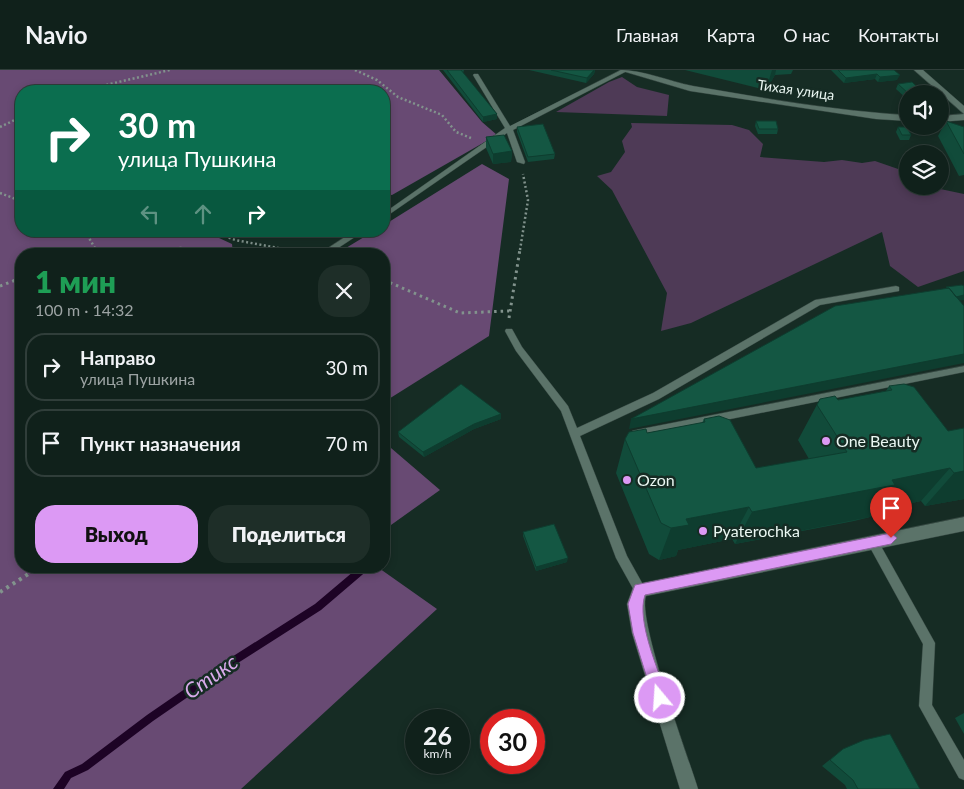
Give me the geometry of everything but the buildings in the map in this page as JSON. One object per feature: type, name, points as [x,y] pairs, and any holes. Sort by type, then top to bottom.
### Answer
[{"type":"street","name":"Тихая улица","points":[[624,70],[690,88],[876,116],[899,117]]},
{"type":"street","points":[[918,70],[964,111]]},
{"type":"street","points":[[949,118],[964,117]]},
{"type":"street","points":[[689,789],[640,633],[635,604],[640,590],[964,524]]},
{"type":"lane","points":[[390,212],[510,129],[624,70]]},
{"type":"lane","points":[[476,75],[510,129],[521,162]]},
{"type":"lane","points":[[333,248],[350,237]]},
{"type":"lane","points":[[574,434],[656,396],[818,302],[896,289]]},
{"type":"lane","points":[[509,331],[519,349],[565,409],[622,558],[640,590]]},
{"type":"lane","points":[[636,434],[964,370]]},
{"type":"lane","points":[[873,542],[929,643],[925,706],[964,773]]},
{"type":"path","points":[[106,85],[170,70]]},
{"type":"path","points":[[355,70],[377,80],[383,85]]},
{"type":"path","points":[[390,91],[398,97],[442,115],[456,132],[487,145]]},
{"type":"path","points":[[0,127],[15,120]]},
{"type":"path","points":[[509,331],[509,311],[528,200],[521,162]]},
{"type":"path","points":[[0,193],[15,199]]},
{"type":"path","points":[[89,237],[95,248]]},
{"type":"path","points":[[226,237],[237,242],[257,246],[285,248]]},
{"type":"path","points":[[0,286],[15,280]]},
{"type":"path","points":[[390,282],[460,313],[509,311]]},
{"type":"path","points":[[0,592],[30,573]]},
{"type":"shaded area","points":[[0,70],[439,70],[482,122],[497,135],[392,195],[390,195],[390,85],[15,85],[15,237],[217,237],[232,244],[232,248],[15,248],[15,573],[386,573],[437,609],[241,789],[0,789]]},
{"type":"shaded area","points":[[622,77],[637,87],[669,95],[667,116],[556,112],[609,82]]},
{"type":"shaded area","points":[[631,123],[732,125],[749,130],[763,144],[760,157],[824,162],[842,160],[862,163],[875,161],[899,169],[899,195],[949,195],[949,191],[964,194],[964,271],[918,287],[890,266],[882,232],[691,323],[661,331],[667,293],[612,190],[597,176],[611,172],[625,152],[622,141],[632,127]]},
{"type":"shaded area","points":[[482,164],[509,179],[489,336],[390,398],[390,248],[346,248],[364,237],[390,237],[390,221]]},
{"type":"shaded area","points":[[390,447],[440,490],[390,526]]},
{"type":"waterway","name":"Стикс","points":[[58,789],[68,775],[85,767],[150,718],[227,665],[318,607],[358,573]]},
{"type":"place","name":"One Beauty","points":[[826,441]]},
{"type":"place","name":"Ozon","points":[[627,480]]},
{"type":"place","name":"Pyaterochka","points":[[703,531]]},
{"type":"route","points":[[660,698],[640,633],[635,604],[640,590],[891,538]]}]
